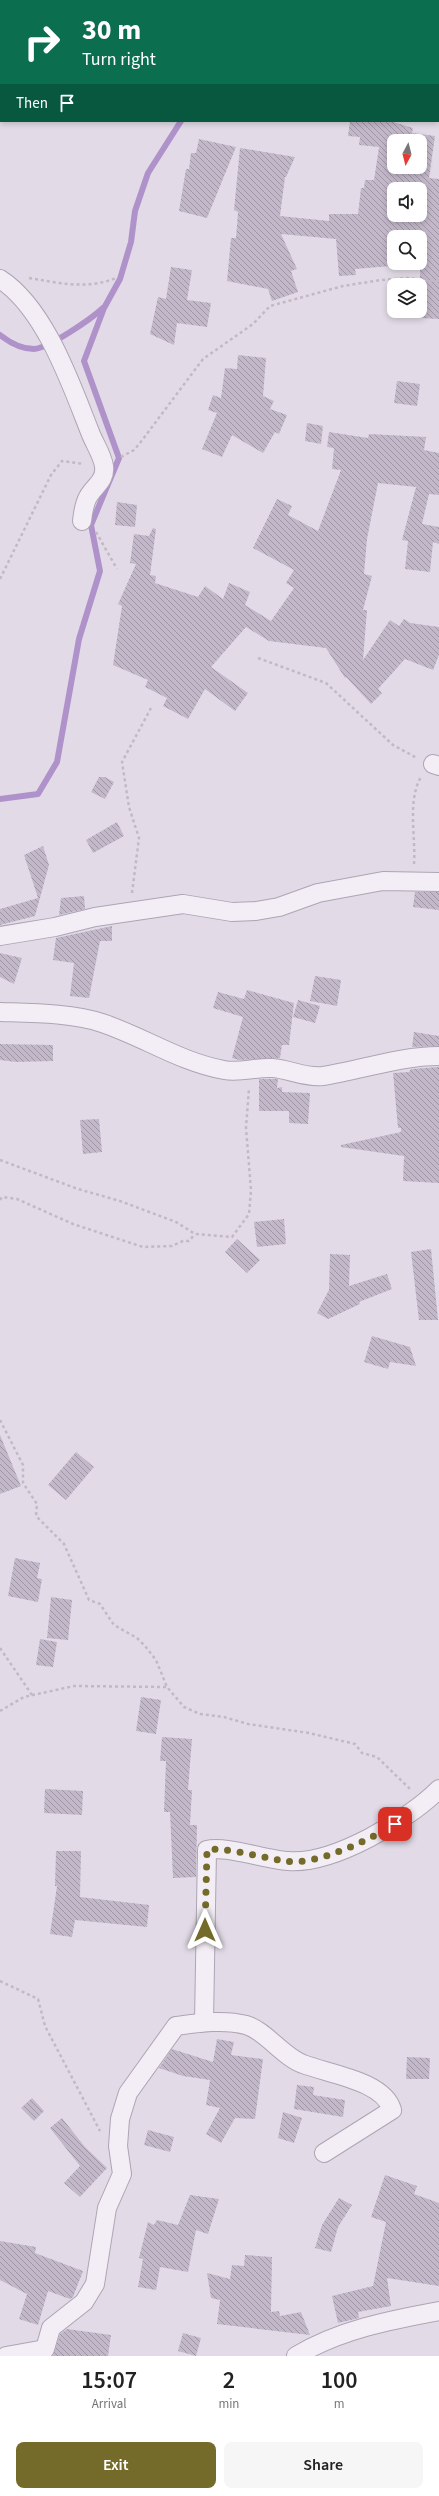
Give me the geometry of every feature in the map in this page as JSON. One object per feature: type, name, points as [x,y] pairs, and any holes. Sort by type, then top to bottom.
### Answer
[{"type":"street","points":[[0,279],[21,297],[52,342],[62,366],[77,393],[102,459],[102,482],[88,496],[88,525]]},
{"type":"street","points":[[0,936],[56,927],[95,917],[128,911],[183,904],[232,912],[256,911],[279,907],[318,893],[383,881],[439,882]]},
{"type":"street","points":[[0,1012],[100,1022],[142,1038],[178,1057],[223,1070],[250,1071],[271,1068],[321,1076],[419,1056],[439,1056]]},
{"type":"street","points":[[204,2022],[207,1850],[288,1862],[307,1861],[383,1831],[434,1795]]},
{"type":"street","points":[[6,2356],[45,2352],[51,2328],[84,2302],[95,2284],[107,2208],[122,2174],[118,2146],[120,2119],[128,2093],[176,2026],[204,2022],[247,2025],[274,2044],[293,2060],[368,2086],[390,2100],[392,2110],[324,2154]]},
{"type":"street","points":[[296,2356],[327,2339],[399,2319],[439,2311]]},
{"type":"path","points":[[23,277],[72,285],[92,285],[116,278]]},
{"type":"path","points":[[0,579],[51,475],[62,461],[119,458],[134,450],[203,359],[253,324],[270,306],[342,286],[381,280],[405,278],[439,281]]},
{"type":"path","points":[[88,525],[117,569]]},
{"type":"path","points":[[258,658],[326,682],[364,716],[381,734],[402,751]]},
{"type":"path","points":[[128,911],[137,873],[139,838],[129,807],[122,762],[151,708]]},
{"type":"path","points":[[413,881],[415,844],[413,815],[417,785],[425,772],[436,765]]},
{"type":"path","points":[[0,1160],[78,1189],[120,1201],[176,1222],[195,1234],[232,1237],[249,1214],[251,1190],[246,1128],[250,1071]]},
{"type":"path","points":[[1,1197],[18,1198],[73,1224],[143,1247],[172,1246],[183,1241],[189,1241],[195,1234]]},
{"type":"path","points":[[0,1420],[23,1465],[23,1483],[37,1504],[36,1516],[64,1544],[89,1600],[100,1604],[114,1625],[137,1638],[145,1646],[156,1660],[167,1687],[184,1707],[200,1714],[355,1744],[362,1753],[376,1757],[403,1784],[422,1799],[434,1795]]},
{"type":"path","points":[[0,1648],[32,1695]]},
{"type":"path","points":[[0,1711],[24,1697],[74,1686],[167,1687]]},
{"type":"path","points":[[0,1981],[38,1999],[45,2026],[73,2084],[104,2138]]},
{"type":"building","points":[[350,122],[393,122],[413,128],[412,133],[420,134],[387,134],[387,174],[427,174],[427,135],[435,136],[429,178],[439,179],[439,319],[420,318],[427,318],[427,278],[420,278],[420,270],[427,270],[427,230],[387,230],[387,266],[355,269],[356,275],[339,276],[336,239],[281,234],[297,269],[291,271],[298,292],[272,301],[268,289],[227,281],[231,238],[236,238],[238,212],[234,210],[240,148],[295,157],[285,177],[280,216],[329,221],[329,214],[358,214],[361,188],[364,188],[365,180],[374,180],[379,147],[359,145],[360,137],[348,136]]},
{"type":"building","points":[[199,139],[236,147],[207,218],[179,211],[186,169],[189,169],[191,153],[196,153]]},
{"type":"building","points":[[171,267],[192,270],[187,300],[211,303],[207,327],[177,323],[174,345],[150,334],[158,297],[166,299]]},
{"type":"building","points":[[238,355],[266,358],[263,396],[274,401],[270,409],[287,415],[279,434],[275,432],[263,453],[232,435],[222,457],[202,449],[217,413],[208,410],[213,395],[221,398],[225,368],[237,369]]},
{"type":"building","points":[[397,381],[420,384],[417,406],[394,403]]},
{"type":"building","points":[[307,423],[323,426],[321,444],[305,441]]},
{"type":"building","points":[[329,432],[368,438],[369,434],[426,437],[424,450],[439,453],[439,495],[429,494],[422,524],[439,527],[439,544],[433,542],[430,572],[405,569],[408,541],[402,540],[416,487],[378,483],[367,539],[364,574],[372,576],[363,610],[367,610],[363,660],[390,620],[399,626],[404,619],[410,623],[439,627],[439,655],[433,670],[405,659],[378,689],[382,693],[371,704],[346,677],[345,678],[326,648],[269,641],[246,627],[211,667],[248,693],[235,711],[205,689],[188,719],[163,706],[167,698],[145,687],[148,680],[113,665],[122,606],[118,604],[136,564],[130,563],[134,534],[149,536],[153,528],[156,529],[150,575],[156,576],[155,583],[198,597],[205,586],[223,599],[229,583],[250,592],[245,605],[271,621],[294,588],[286,583],[294,570],[253,548],[277,499],[292,506],[288,515],[318,531],[341,470],[332,469],[334,448],[327,447]]},
{"type":"building","points":[[117,502],[137,505],[135,527],[115,525]]},
{"type":"building","points":[[99,777],[105,777],[114,782],[105,799],[91,792]]},
{"type":"building","points":[[117,822],[124,836],[93,853],[86,840]]},
{"type":"building","points":[[43,846],[49,865],[35,916],[0,925],[0,909],[38,898],[24,855]]},
{"type":"building","points":[[415,892],[439,892],[439,910],[413,907]]},
{"type":"building","points":[[84,896],[85,909],[59,915],[61,898]]},
{"type":"building","points":[[112,926],[112,941],[100,941],[89,998],[70,996],[74,963],[53,960],[56,938]]},
{"type":"building","points":[[0,953],[22,958],[14,984],[0,977]]},
{"type":"building","points":[[315,976],[341,980],[337,1006],[310,1001]]},
{"type":"building","points":[[247,990],[294,1003],[289,1045],[282,1045],[280,1058],[239,1060],[232,1058],[243,1017],[213,1008],[218,992],[244,999]]},
{"type":"building","points":[[298,1000],[320,1006],[315,1023],[293,1017]]},
{"type":"building","points":[[414,1032],[439,1036],[439,1046],[412,1047]]},
{"type":"building","points":[[0,1044],[53,1045],[53,1061],[16,1062],[0,1060]]},
{"type":"building","points":[[439,1067],[439,1183],[403,1181],[404,1156],[341,1147],[341,1145],[401,1132],[401,1128],[398,1128],[393,1073],[409,1072],[411,1069]]},
{"type":"building","points":[[259,1079],[278,1079],[277,1088],[282,1087],[282,1092],[310,1093],[308,1124],[289,1123],[289,1111],[259,1111]]},
{"type":"building","points":[[99,1119],[102,1152],[83,1154],[80,1120]]},
{"type":"building","points":[[284,1219],[286,1244],[257,1247],[254,1222]]},
{"type":"building","points":[[237,1239],[260,1260],[247,1273],[225,1252]]},
{"type":"building","points":[[431,1249],[438,1320],[419,1320],[411,1252]]},
{"type":"building","points":[[330,1254],[350,1255],[349,1286],[387,1274],[392,1289],[359,1302],[360,1304],[328,1319],[317,1313],[329,1290]]},
{"type":"building","points":[[372,1336],[410,1347],[416,1366],[390,1362],[388,1369],[364,1362]]},
{"type":"building","points":[[0,1435],[21,1486],[0,1494]]},
{"type":"building","points":[[76,1452],[94,1467],[66,1500],[48,1485]]},
{"type":"building","points":[[15,1558],[40,1563],[37,1578],[42,1579],[38,1602],[8,1596]]},
{"type":"building","points":[[51,1597],[72,1600],[68,1640],[47,1638]]},
{"type":"building","points":[[40,1639],[57,1642],[53,1667],[36,1665]]},
{"type":"building","points":[[141,1697],[161,1700],[156,1734],[136,1731]]},
{"type":"building","points":[[162,1737],[192,1739],[188,1790],[192,1790],[190,1825],[197,1825],[196,1877],[173,1878],[170,1812],[164,1812],[166,1761],[160,1761]]},
{"type":"building","points":[[45,1789],[83,1791],[82,1815],[44,1813]]},
{"type":"building","points":[[56,1851],[81,1851],[80,1897],[149,1905],[147,1927],[75,1920],[72,1937],[50,1934],[57,1886],[55,1886]]},
{"type":"building","points":[[217,2039],[234,2042],[231,2055],[263,2059],[255,2119],[235,2118],[221,2143],[206,2134],[220,2108],[206,2105],[210,2080],[183,2076],[159,2068],[172,2049],[213,2062]]},
{"type":"building","points":[[407,2057],[430,2058],[429,2079],[406,2079]]},
{"type":"building","points":[[297,2085],[314,2087],[313,2095],[345,2100],[343,2117],[294,2109]]},
{"type":"building","points":[[32,2098],[44,2111],[34,2121],[21,2108]]},
{"type":"building","points":[[283,2112],[302,2118],[294,2143],[278,2138]]},
{"type":"building","points":[[62,2118],[85,2147],[107,2168],[80,2197],[64,2183],[80,2166],[50,2128]]},
{"type":"building","points":[[148,2130],[174,2137],[170,2152],[144,2145]]},
{"type":"building","points":[[385,2175],[417,2186],[414,2194],[439,2203],[439,2286],[387,2278],[391,2306],[358,2312],[359,2318],[338,2323],[332,2296],[373,2286],[386,2222],[371,2217]]},
{"type":"building","points":[[190,2195],[219,2199],[208,2234],[196,2230],[188,2272],[160,2267],[156,2290],[138,2287],[143,2259],[139,2258],[148,2222],[154,2225],[157,2220],[178,2225]]},
{"type":"building","points":[[339,2198],[352,2205],[338,2227],[331,2252],[315,2248],[322,2225]]},
{"type":"building","points":[[0,2241],[36,2247],[35,2253],[83,2271],[73,2297],[70,2299],[48,2291],[38,2325],[19,2319],[27,2294],[0,2280]]},
{"type":"building","points":[[245,2255],[272,2257],[271,2312],[279,2311],[280,2316],[301,2312],[310,2335],[217,2324],[220,2300],[211,2298],[207,2273],[230,2279],[232,2265],[244,2266]]},
{"type":"building","points":[[67,2329],[111,2335],[108,2356],[53,2356],[60,2334]]},
{"type":"building","points":[[183,2333],[201,2338],[196,2356],[178,2351]]},
{"type":"waterway","points":[[0,799],[38,794],[57,762],[79,639],[100,571],[91,525],[119,458],[84,361],[104,308],[120,279],[131,242],[135,211],[148,173],[180,122]]},
{"type":"waterway","points":[[0,335],[12,343],[29,349],[34,349],[49,344],[70,332],[103,308]]},
{"type":"route","points":[[205,1930],[205,1853],[207,1850],[211,1848],[288,1862],[307,1861],[335,1852],[383,1831],[395,1824]]}]
